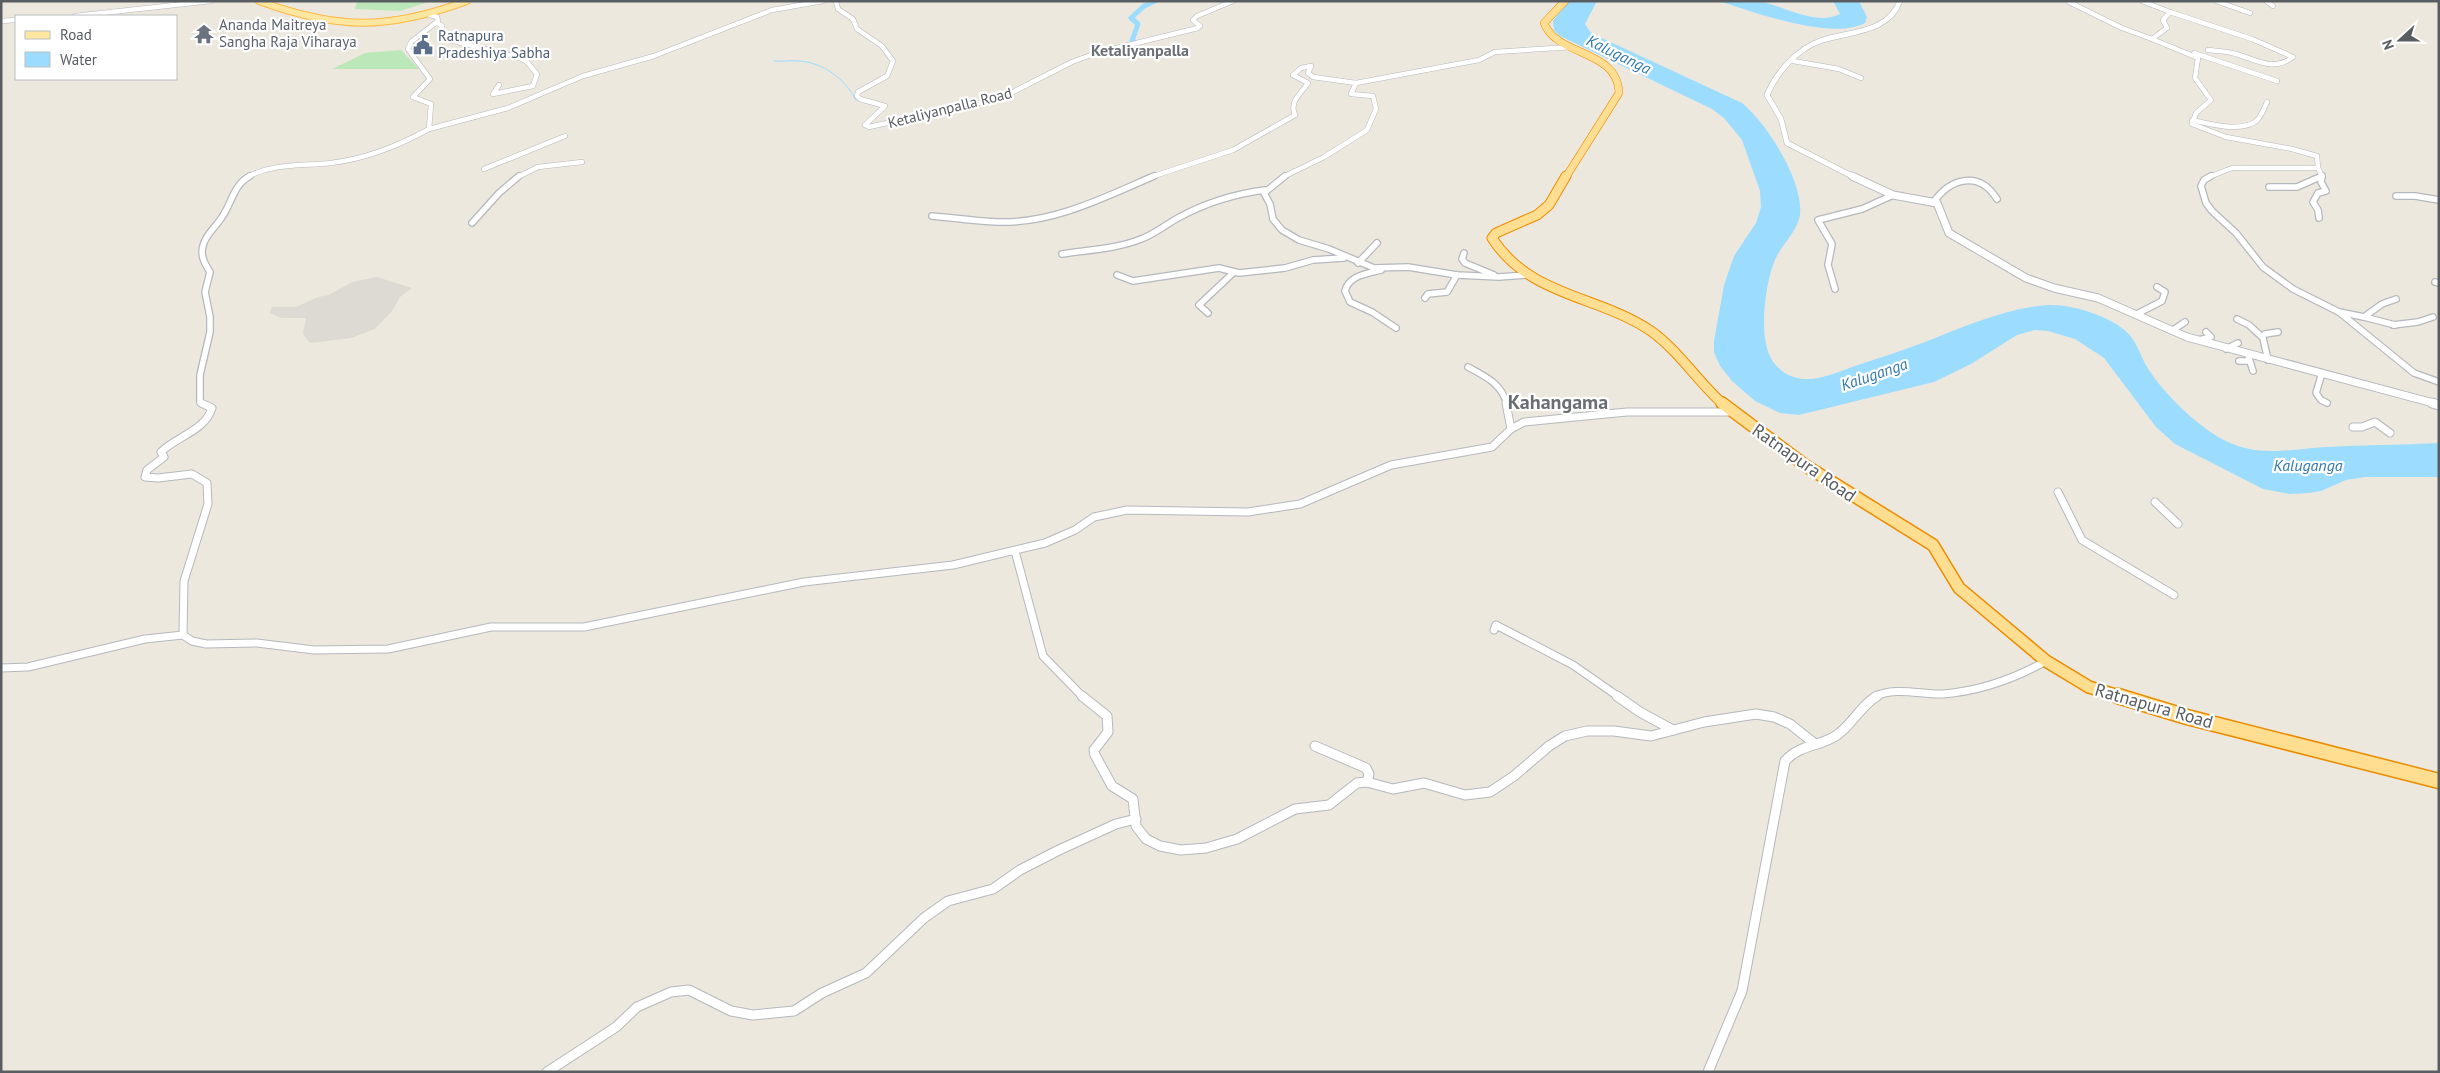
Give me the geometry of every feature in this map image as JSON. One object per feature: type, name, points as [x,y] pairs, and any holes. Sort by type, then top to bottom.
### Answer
[{"type":"highway","name":"Ratnapura Road","points":[[1565,1],[1544,23],[1548,33],[1553,38],[1594,56],[1608,67],[1616,77],[1620,88],[1619,93],[1577,158],[1550,205],[1537,215],[1496,233],[1492,238],[1507,259],[1526,275],[1541,284],[1612,311],[1639,324],[1677,352],[1714,395],[1732,412],[1822,477],[1932,545],[1942,554],[1950,574],[1959,588],[2046,660],[2088,687],[2187,717],[2439,782]]},
{"type":"main road","points":[[259,1],[310,19],[336,24],[392,23],[430,15],[467,1]]},
{"type":"street","points":[[84,15],[211,1]]},
{"type":"street","points":[[183,635],[184,581],[208,504],[207,483],[192,474],[158,478],[145,477],[147,470],[164,457],[161,452],[166,446],[183,438],[202,424],[211,412],[212,408],[204,406],[200,402],[202,391],[200,377],[209,342],[210,316],[204,295],[210,272],[204,264],[202,244],[207,234],[225,215],[229,199],[244,180],[264,170],[345,160],[429,129],[480,117],[508,108],[583,76],[654,56],[772,10],[823,1]]},
{"type":"street","name":"Ketaliyanpalla Road","points":[[836,1],[835,4],[838,9],[853,19],[857,30],[882,46],[892,61],[887,76],[858,92],[857,96],[860,99],[885,106],[864,125],[869,127],[1001,98],[1072,62],[1096,53],[1198,28],[1200,26],[1193,20],[1197,16],[1233,1]]},
{"type":"street","points":[[1900,1],[1897,9],[1877,27],[1820,41],[1800,51],[1772,83],[1767,95],[1781,118],[1787,143],[1817,160],[1893,195],[1936,203],[1949,233],[2026,278],[2054,288],[2098,298],[2248,358],[2268,360],[2322,373],[2439,404]]},
{"type":"street","points":[[2216,1],[2250,13]]},
{"type":"street","points":[[2266,1],[2273,6]]},
{"type":"street","points":[[2069,2],[2122,28],[2152,38],[2161,44],[2211,57],[2277,81]]},
{"type":"street","points":[[2148,2],[2170,12],[2184,15],[2252,39],[2293,57],[2281,64],[2270,67],[2234,53],[2208,50]]},
{"type":"street","points":[[2152,38],[2167,28],[2163,20],[2170,12]]},
{"type":"street","points":[[430,15],[438,19],[437,23],[442,26],[442,34],[446,39],[503,53],[509,58],[522,58],[537,74],[533,86],[493,94],[499,85]]},
{"type":"street","points":[[1,21],[15,20]]},
{"type":"street","points":[[429,129],[431,104],[413,97],[430,79],[408,49],[415,39],[437,23]]},
{"type":"street","points":[[932,216],[998,222],[1026,220],[1087,205],[1147,178],[1232,150],[1276,128],[1295,115],[1292,104],[1308,84],[1293,75],[1304,66],[1311,66],[1308,73],[1317,78],[1347,80],[1356,83],[1479,60],[1495,52],[1573,47]]},
{"type":"street","points":[[2186,52],[2198,58],[2195,78],[2211,100],[2207,105],[2196,110],[2192,124],[2226,137],[2292,149],[2316,156],[2318,168],[2322,176],[2321,182],[2326,191],[2318,193],[2313,202],[2318,210],[2319,218]]},
{"type":"street","points":[[1793,61],[1839,69],[1861,78]]},
{"type":"street","points":[[1062,254],[1105,250],[1122,246],[1154,234],[1193,210],[1232,194],[1264,190],[1286,175],[1324,156],[1367,130],[1376,109],[1375,100],[1373,96],[1351,94],[1356,83]]},
{"type":"street","points":[[2192,120],[2222,126],[2252,124],[2258,120],[2267,102]]},
{"type":"street","points":[[484,169],[565,136]]},
{"type":"street","points":[[472,223],[489,202],[524,173],[533,169],[582,162]]},
{"type":"street","points":[[2318,168],[2294,166],[2222,170],[2204,180],[2201,186],[2202,192],[2212,211],[2236,233],[2263,267],[2293,288],[2339,312],[2402,366],[2414,373],[2439,382]]},
{"type":"street","points":[[2269,187],[2298,187],[2322,176]]},
{"type":"street","points":[[1933,203],[1953,182],[1971,179],[1993,189],[1997,199]]},
{"type":"street","points":[[1264,190],[1270,204],[1273,219],[1282,230],[1298,240],[1328,249],[1358,263],[1382,269]]},
{"type":"street","points":[[1835,289],[1828,265],[1832,244],[1818,220],[1862,209],[1893,195]]},
{"type":"street","points":[[2396,196],[2415,196],[2439,200]]},
{"type":"street","points":[[1358,263],[1367,256],[1377,243]]},
{"type":"street","points":[[1464,253],[1462,259],[1465,263],[1499,277]]},
{"type":"street","points":[[1117,275],[1133,280],[1219,268],[1234,273],[1285,268],[1313,260],[1345,258]]},
{"type":"street","points":[[1396,328],[1372,312],[1350,302],[1345,291],[1347,284],[1354,278],[1382,269],[1408,268],[1457,275],[1499,277],[1526,275]]},
{"type":"street","points":[[1208,312],[1199,305],[1234,273]]},
{"type":"street","points":[[1426,298],[1428,294],[1447,292],[1457,275]]},
{"type":"street","points":[[2137,314],[2142,314],[2162,301],[2165,292],[2157,287]]},
{"type":"street","points":[[2364,317],[2382,304],[2396,298]]},
{"type":"street","points":[[2339,312],[2401,327]]},
{"type":"street","points":[[2393,325],[2418,322],[2432,317]]},
{"type":"street","points":[[2237,319],[2264,336]]},
{"type":"street","points":[[2174,330],[2185,322]]},
{"type":"street","points":[[2266,326],[2264,353],[2268,360]]},
{"type":"street","points":[[2199,340],[2211,337],[2206,332]]},
{"type":"street","points":[[2264,336],[2278,332]]},
{"type":"street","points":[[2226,349],[2238,343]]},
{"type":"street","points":[[2239,361],[2248,358]]},
{"type":"street","points":[[2248,358],[2253,371]]},
{"type":"street","points":[[1468,367],[1501,386],[1508,403],[1511,429]]},
{"type":"street","points":[[2322,373],[2316,390],[2316,396],[2327,403]]},
{"type":"street","points":[[1,668],[28,667],[113,648],[145,638],[183,635],[192,641],[206,644],[257,643],[314,650],[388,649],[491,627],[584,627],[804,582],[953,565],[1045,543],[1075,530],[1094,517],[1127,510],[1248,512],[1300,504],[1391,465],[1492,446],[1511,429],[1524,422],[1542,419],[1581,418],[1627,412],[1732,412]]},
{"type":"street","points":[[2353,427],[2362,427],[2375,422],[2390,433]]},
{"type":"street","points":[[2058,492],[2082,540],[2174,595]]},
{"type":"street","points":[[2156,502],[2178,524]]},
{"type":"street","points":[[1014,551],[1043,656],[1052,669],[1076,688],[1088,702],[1103,711],[1110,728],[1104,740],[1094,750],[1094,759],[1111,779],[1112,786],[1133,799],[1136,826],[1146,840],[1160,846],[1181,850],[1206,848],[1237,839],[1295,808],[1329,805],[1357,783],[1367,782],[1393,789],[1424,783],[1464,795],[1490,792],[1514,776],[1549,746],[1565,736],[1587,731],[1614,731],[1652,736],[1704,722],[1756,714],[1774,717],[1790,724],[1814,743]]},
{"type":"street","points":[[1494,630],[1496,625],[1573,665],[1640,712],[1673,730]]},
{"type":"street","points":[[1708,1072],[1742,991],[1785,760],[1792,752],[1838,735],[1863,706],[1878,696],[1896,691],[1926,694],[1959,692],[1991,686],[2033,668],[2046,660]]},
{"type":"street","points":[[1315,746],[1366,768],[1369,774],[1367,782]]},
{"type":"street","points":[[547,1072],[616,1027],[636,1007],[671,992],[690,990],[731,1011],[753,1015],[794,1011],[822,994],[866,973],[924,918],[948,901],[993,888],[1020,870],[1059,850],[1116,824],[1136,819]]},
{"type":"shaded area","points":[[377,277],[412,288],[400,297],[392,311],[375,329],[351,338],[310,343],[303,334],[306,318],[281,318],[270,313],[272,307],[296,307],[318,297],[329,295],[352,282]]},
{"type":"green space","points":[[357,1],[432,1],[400,11],[355,9]]},
{"type":"green space","points":[[401,50],[419,69],[332,69],[365,53]]},
{"type":"water","name":"Kaluganga","points":[[1569,1],[1597,1],[1585,24],[1591,33],[1742,103],[1762,124],[1782,154],[1796,186],[1800,202],[1800,215],[1796,227],[1778,254],[1771,270],[1766,296],[1764,325],[1765,339],[1772,360],[1789,375],[1806,379],[1824,377],[2000,314],[2032,307],[2058,305],[2093,313],[2116,324],[2125,331],[2132,338],[2156,380],[2174,401],[2195,421],[2228,442],[2240,447],[2264,451],[2439,443],[2439,477],[2365,477],[2346,480],[2321,491],[2309,493],[2289,494],[2263,489],[2175,444],[2156,427],[2104,358],[2075,339],[2048,331],[2035,330],[2017,335],[1971,364],[1934,382],[1799,415],[1780,413],[1755,401],[1732,381],[1720,366],[1714,352],[1714,341],[1724,285],[1734,256],[1756,223],[1761,207],[1760,191],[1742,140],[1724,118],[1712,109],[1560,36],[1554,30],[1553,21]]},
{"type":"water","points":[[1719,1],[1757,1],[1798,14],[1819,18],[1840,14],[1833,1],[1859,1],[1867,17],[1865,23],[1851,28],[1813,27],[1771,18]]},
{"type":"waterway","points":[[1135,42],[1132,41],[1138,24],[1131,18],[1144,6],[1155,1]]},
{"type":"waterway","points":[[774,61],[807,62],[824,68],[846,85],[856,100],[861,101]]},
{"type":"place","name":"Ananda Maitreya Sangha Raja Viharaya","points":[[204,34]]},
{"type":"place","name":"Ratnapura Pradeshiya Sabha","points":[[423,45]]},
{"type":"district","name":"Ketaliyanpalla","points":[[1140,50]]},
{"type":"district","name":"Kahangama","points":[[1558,402]]}]
